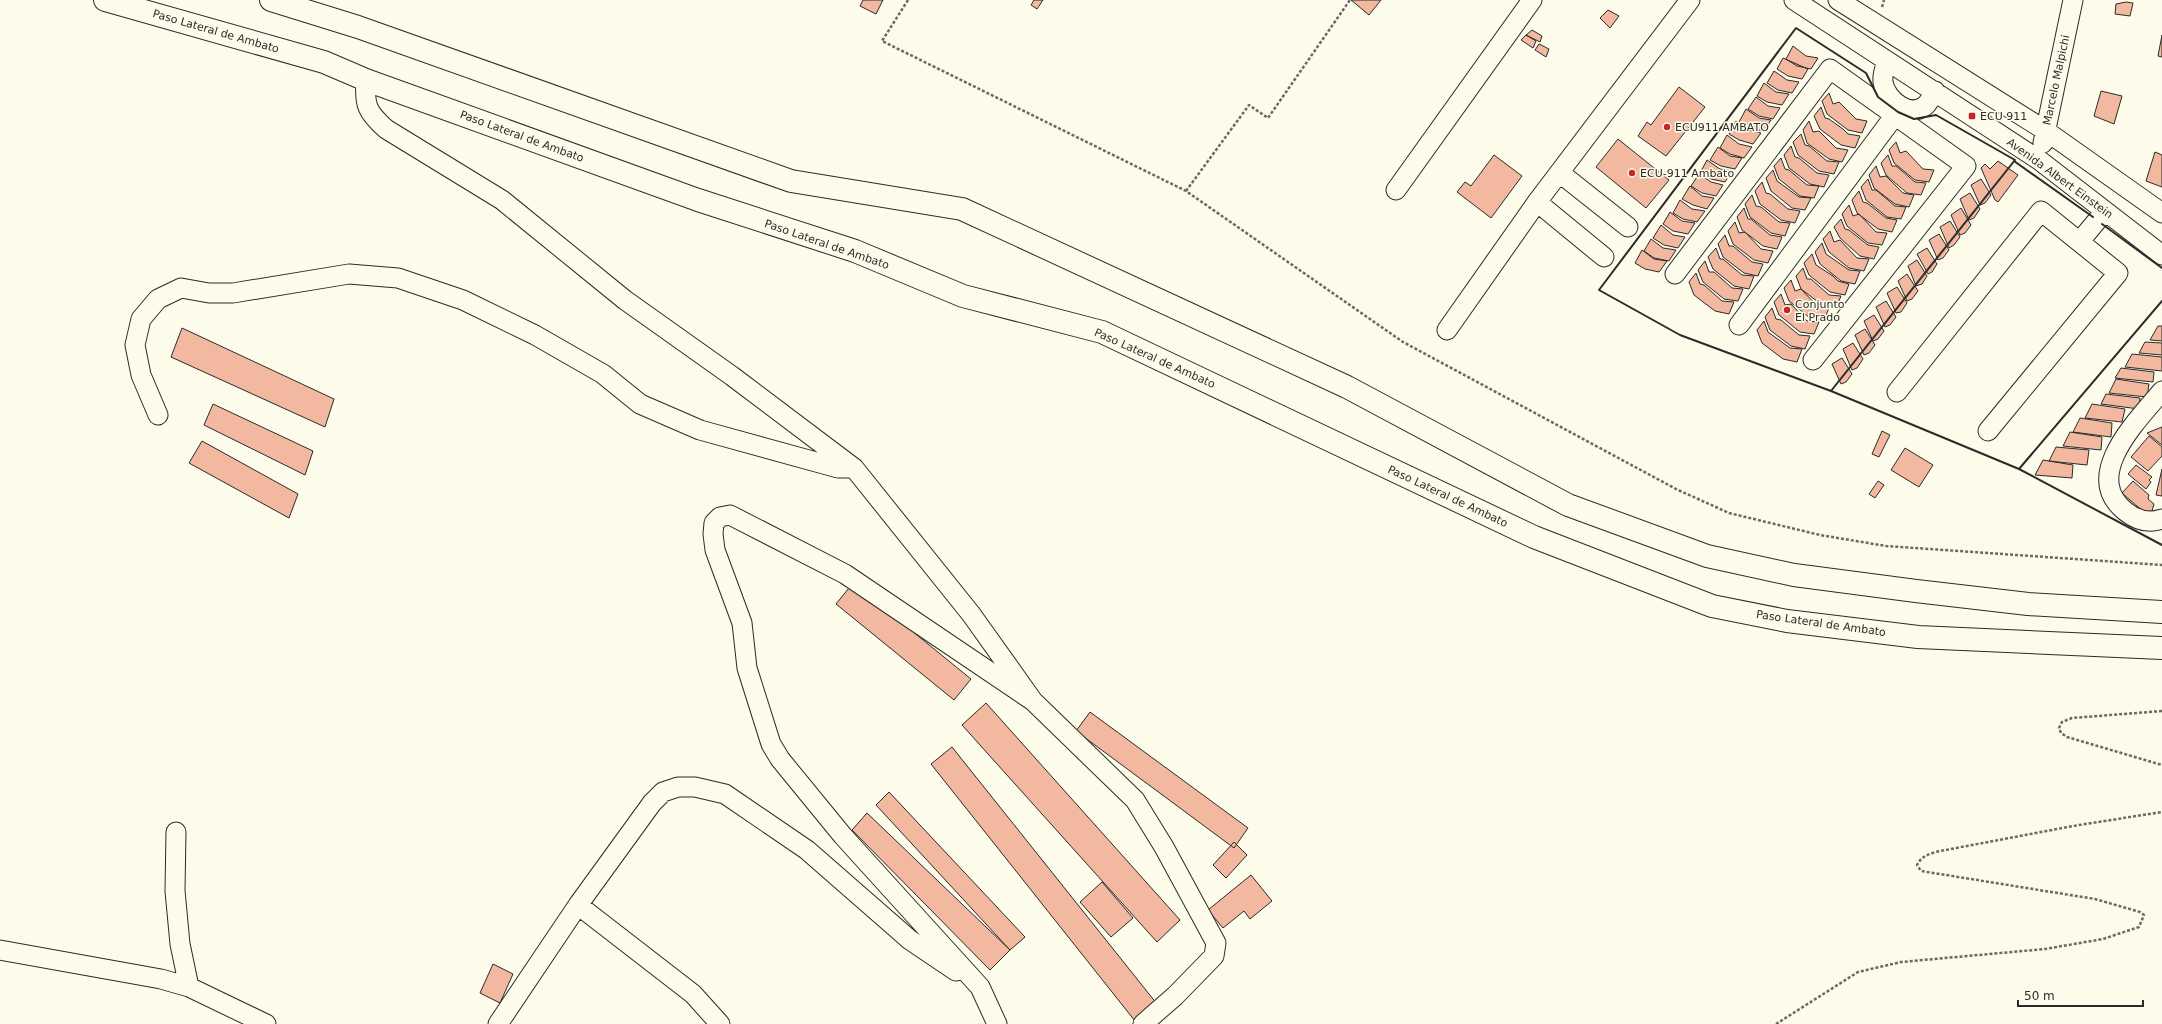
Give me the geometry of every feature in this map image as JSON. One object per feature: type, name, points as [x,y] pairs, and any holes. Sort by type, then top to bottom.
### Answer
[{"type":"highway","name":"Paso Lateral de Ambato","points":[[105,0],[324,62],[366,80],[698,200],[855,251],[963,296],[1102,332],[1534,537],[1712,606],[1787,621],[1918,637],[2162,648]]},
{"type":"highway","points":[[271,0],[358,26],[791,182],[962,209],[1347,387],[1568,505],[1707,556],[1794,575],[1916,591],[2028,604],[2162,612]]},
{"type":"street","points":[[1396,190],[1532,0]]},
{"type":"street","points":[[1447,330],[1537,202],[1690,0]]},
{"type":"street","name":"Avenida Albert Einstein","points":[[1794,0],[2039,160],[2162,255]]},
{"type":"street","points":[[1838,0],[2046,131],[2162,213]]},
{"type":"street","name":"Marcelo Malpichi","points":[[2039,160],[2073,0]]},
{"type":"street","points":[[1888,61],[1883,72],[1883,84],[1893,100],[1898,112]]},
{"type":"street","points":[[1675,274],[1830,70],[1898,112],[1966,166],[1813,360]]},
{"type":"street","points":[[366,80],[364,101],[372,117],[386,129],[502,200],[625,300],[732,376],[854,468],[971,614],[1034,701],[1135,800],[1164,847],[1216,943],[1214,956],[1175,996],[1143,1024]]},
{"type":"street","points":[[1739,325],[1898,112],[1918,109],[1927,104],[1935,91]]},
{"type":"street","points":[[1560,173],[1628,227]]},
{"type":"street","points":[[1537,202],[1604,257]]},
{"type":"street","points":[[1897,392],[2041,211],[2118,273],[1988,431]]},
{"type":"street","points":[[2080,242],[2105,211]]},
{"type":"street","points":[[158,415],[141,375],[135,345],[141,319],[158,299],[181,288],[209,293],[233,293],[350,274],[398,278],[463,300],[535,335],[603,374],[640,404],[700,430],[838,468],[854,468]]},
{"type":"street","points":[[2160,395],[2125,436],[2112,458],[2109,483],[2116,504],[2134,518],[2152,522],[2162,519]]},
{"type":"street","points":[[997,1024],[980,987],[843,836],[780,759],[771,744],[746,668],[742,623],[715,550],[713,534],[714,524],[720,517],[730,515],[846,574],[1034,701]]},
{"type":"street","points":[[498,1024],[578,905],[652,803],[663,792],[678,787],[695,787],[725,794],[807,850],[910,940],[980,987]]},
{"type":"street","points":[[176,832],[175,891],[180,944],[188,988]]},
{"type":"street","points":[[578,905],[693,994],[720,1024]]},
{"type":"street","points":[[0,950],[154,978],[188,988],[266,1024]]},
{"type":"path","points":[[908,0],[882,40],[1186,191],[1403,342],[1676,489],[1729,513],[1820,535],[1886,546],[2162,565]]},
{"type":"path","points":[[1186,191],[1249,105],[1268,118],[1350,0]]},
{"type":"path","points":[[2162,711],[2077,717],[2062,722],[2059,728],[2061,733],[2067,737],[2162,765]]},
{"type":"path","points":[[1776,1024],[1858,972],[1901,962],[2045,949],[2103,939],[2139,927],[2142,924],[2144,915],[2140,912],[2095,899],[1921,871],[1917,865],[1926,856],[1935,852],[2073,826],[2162,812]]},
{"type":"building","points":[[863,0],[883,0],[876,14],[860,6]]},
{"type":"building","points":[[1034,0],[1043,0],[1037,9],[1031,5]]},
{"type":"building","points":[[1351,0],[1381,0],[1369,15]]},
{"type":"building","points":[[2126,2],[2133,3],[2130,16],[2115,14],[2116,4]]},
{"type":"building","points":[[1608,10],[1619,16],[1610,28],[1600,18]]},
{"type":"building","points":[[1532,30],[1542,36],[1540,42],[1526,35]]},
{"type":"building","points":[[1526,35],[1536,41],[1533,48],[1521,40]]},
{"type":"building","points":[[2162,35],[2162,57],[2158,56]]},
{"type":"building","points":[[1539,44],[1549,49],[1546,57],[1535,50]]},
{"type":"building","points":[[1793,46],[1806,56],[1818,58],[1811,69],[1797,66],[1786,59]]},
{"type":"building","points":[[1783,58],[1808,69],[1802,79],[1788,76],[1777,69]]},
{"type":"building","points":[[1774,71],[1787,80],[1799,82],[1792,93],[1778,90],[1767,83]]},
{"type":"building","points":[[1764,83],[1776,92],[1789,94],[1782,105],[1767,102],[1757,96]]},
{"type":"building","points":[[1679,87],[1705,107],[1666,156],[1638,136],[1647,122],[1651,125]]},
{"type":"building","points":[[2101,91],[2122,96],[2114,124],[2094,116]]},
{"type":"building","points":[[1829,93],[1833,104],[1839,102],[1856,119],[1867,121],[1862,133],[1848,130],[1827,114],[1822,101]]},
{"type":"building","points":[[1756,97],[1768,106],[1780,108],[1773,119],[1759,116],[1748,109]]},
{"type":"building","points":[[1821,107],[1825,118],[1829,119],[1848,134],[1860,136],[1855,148],[1841,145],[1820,129],[1814,116]]},
{"type":"building","points":[[1746,109],[1759,118],[1771,120],[1764,131],[1749,128],[1739,122]]},
{"type":"building","points":[[1736,121],[1748,130],[1761,133],[1753,144],[1739,140],[1729,134]]},
{"type":"building","points":[[1809,121],[1813,132],[1819,131],[1836,148],[1848,150],[1842,162],[1829,159],[1807,143],[1803,130]]},
{"type":"building","points":[[1801,134],[1805,145],[1809,146],[1827,161],[1839,162],[1834,174],[1819,171],[1798,155],[1793,142]]},
{"type":"building","points":[[1727,135],[1739,144],[1752,147],[1744,158],[1730,154],[1720,148]]},
{"type":"building","name":"ECU-911 Ambato","points":[[1618,139],[1669,180],[1646,208],[1596,167]]},
{"type":"building","points":[[1896,142],[1900,153],[1906,151],[1923,169],[1934,170],[1929,182],[1915,180],[1894,163],[1889,150]]},
{"type":"building","points":[[1791,146],[1795,157],[1799,158],[1817,173],[1829,175],[1824,187],[1810,184],[1789,168],[1784,155]]},
{"type":"building","points":[[1718,147],[1730,156],[1742,158],[1735,169],[1721,166],[1710,160]]},
{"type":"building","points":[[2155,152],[2162,155],[2162,187],[2146,181]]},
{"type":"building","points":[[1494,155],[1522,176],[1491,218],[1457,192],[1465,182],[1471,186]]},
{"type":"building","points":[[1888,155],[1892,166],[1896,166],[1915,182],[1926,183],[1921,195],[1907,193],[1886,175],[1881,163]]},
{"type":"building","points":[[1781,158],[1785,169],[1789,170],[1807,185],[1819,186],[1814,198],[1800,196],[1779,179],[1774,166]]},
{"type":"building","points":[[1707,160],[1720,169],[1732,171],[1725,182],[1711,179],[1700,173]]},
{"type":"building","points":[[1998,161],[2018,175],[1998,202],[1995,200],[1981,168],[1985,164],[1990,169]]},
{"type":"building","points":[[1876,166],[1880,177],[1886,176],[1903,193],[1914,195],[1909,207],[1895,204],[1874,188],[1869,175]]},
{"type":"building","points":[[1773,170],[1777,181],[1799,197],[1811,198],[1805,210],[1792,208],[1771,191],[1766,178]]},
{"type":"building","points":[[1699,174],[1711,182],[1723,185],[1716,196],[1702,193],[1691,186]]},
{"type":"building","points":[[1868,179],[1872,190],[1876,190],[1895,206],[1906,207],[1901,219],[1887,217],[1866,200],[1861,187]]},
{"type":"building","points":[[1981,179],[1991,195],[1985,203],[1980,205],[1971,185]]},
{"type":"building","points":[[1762,182],[1766,193],[1770,194],[1788,209],[1800,211],[1795,223],[1781,220],[1760,204],[1755,191]]},
{"type":"building","points":[[1690,186],[1702,196],[1714,198],[1707,209],[1693,205],[1682,199]]},
{"type":"building","points":[[1859,191],[1863,202],[1867,203],[1886,218],[1897,220],[1892,232],[1878,229],[1857,213],[1852,200]]},
{"type":"building","points":[[1970,193],[1980,209],[1974,218],[1969,220],[1960,199]]},
{"type":"building","points":[[1752,195],[1756,206],[1761,207],[1779,222],[1790,223],[1785,236],[1771,233],[1750,217],[1745,204]]},
{"type":"building","points":[[1680,200],[1692,209],[1705,211],[1697,222],[1683,219],[1673,213]]},
{"type":"building","points":[[1849,205],[1853,216],[1859,214],[1876,232],[1887,233],[1882,245],[1868,243],[1847,226],[1842,214]]},
{"type":"building","points":[[1744,208],[1748,219],[1751,219],[1770,235],[1782,237],[1777,249],[1763,246],[1742,230],[1737,217]]},
{"type":"building","points":[[1961,208],[1971,225],[1965,233],[1960,235],[1951,215]]},
{"type":"building","points":[[1670,212],[1682,221],[1695,223],[1688,234],[1673,231],[1663,224]]},
{"type":"building","points":[[1841,219],[1845,229],[1849,230],[1868,245],[1879,247],[1874,259],[1860,256],[1840,238],[1834,227]]},
{"type":"building","points":[[1950,221],[1960,237],[1954,245],[1949,248],[1940,227]]},
{"type":"building","points":[[1735,222],[1739,233],[1745,232],[1761,249],[1773,251],[1768,263],[1754,260],[1733,244],[1728,231]]},
{"type":"building","points":[[1661,225],[1673,235],[1685,237],[1678,248],[1664,245],[1653,238]]},
{"type":"building","points":[[1830,231],[1834,242],[1840,240],[1857,258],[1869,259],[1864,271],[1849,268],[1829,252],[1823,239]]},
{"type":"building","points":[[1939,234],[1949,250],[1943,258],[1938,260],[1929,240]]},
{"type":"building","points":[[1725,235],[1729,246],[1733,246],[1752,262],[1763,264],[1758,276],[1744,273],[1723,257],[1718,244]]},
{"type":"building","points":[[1651,239],[1663,248],[1676,250],[1669,261],[1654,258],[1644,251]]},
{"type":"building","points":[[1822,243],[1826,254],[1849,270],[1860,271],[1855,284],[1841,281],[1820,264],[1815,252]]},
{"type":"building","points":[[1716,248],[1720,259],[1723,259],[1742,275],[1754,276],[1749,289],[1734,286],[1713,269],[1708,257]]},
{"type":"building","points":[[1927,248],[1937,264],[1932,272],[1928,274],[1917,254]]},
{"type":"building","points":[[1642,250],[1654,259],[1667,261],[1659,272],[1645,269],[1635,263]]},
{"type":"building","points":[[1812,254],[1816,265],[1838,281],[1849,284],[1845,295],[1830,292],[1809,275],[1804,263]]},
{"type":"building","points":[[1917,260],[1927,276],[1922,284],[1916,286],[1908,266]]},
{"type":"building","points":[[1705,261],[1709,272],[1714,272],[1732,288],[1743,289],[1738,301],[1724,299],[1703,282],[1698,270]]},
{"type":"building","points":[[1803,268],[1807,279],[1811,279],[1829,295],[1841,296],[1836,308],[1822,305],[1801,289],[1796,276]]},
{"type":"building","points":[[1696,273],[1700,284],[1704,285],[1722,301],[1734,302],[1729,314],[1715,311],[1694,295],[1689,282]]},
{"type":"building","points":[[1907,274],[1918,291],[1912,299],[1907,301],[1898,281]]},
{"type":"building","points":[[1791,280],[1795,291],[1801,289],[1818,307],[1829,308],[1824,320],[1810,318],[1789,301],[1784,288]]},
{"type":"building","points":[[1897,287],[1907,303],[1901,312],[1896,313],[1887,293]]},
{"type":"building","name":"Conjunto El Prado","points":[[1781,294],[1785,305],[1791,304],[1807,321],[1819,322],[1814,334],[1800,332],[1779,315],[1774,302]]},
{"type":"building","points":[[1886,301],[1896,317],[1890,325],[1885,327],[1876,307]]},
{"type":"building","points":[[1772,308],[1776,319],[1781,320],[1799,335],[1810,336],[1805,349],[1791,346],[1770,330],[1765,317]]},
{"type":"building","points":[[1874,315],[1884,331],[1878,339],[1873,341],[1864,321]]},
{"type":"building","points":[[1764,321],[1768,332],[1790,348],[1802,349],[1797,362],[1783,359],[1762,343],[1757,330]]},
{"type":"building","points":[[2158,326],[2162,326],[2162,341],[2150,340]]},
{"type":"building","points":[[182,328],[334,399],[325,427],[171,357]]},
{"type":"building","points":[[1865,329],[1875,345],[1869,353],[1864,355],[1855,335]]},
{"type":"building","points":[[2145,342],[2162,343],[2162,355],[2139,353]]},
{"type":"building","points":[[1853,343],[1863,359],[1857,368],[1852,370],[1843,349]]},
{"type":"building","points":[[2132,354],[2162,357],[2162,371],[2125,367]]},
{"type":"building","points":[[1842,358],[1852,374],[1846,382],[1841,384],[1832,364]]},
{"type":"building","points":[[2121,368],[2154,372],[2153,382],[2115,378]]},
{"type":"building","points":[[2116,379],[2149,384],[2147,397],[2109,393]]},
{"type":"building","points":[[2106,394],[2140,398],[2139,409],[2101,404]]},
{"type":"building","points":[[213,404],[313,451],[305,475],[204,425]]},
{"type":"building","points":[[2092,404],[2125,409],[2122,422],[2085,418]]},
{"type":"building","points":[[2080,418],[2112,423],[2111,437],[2073,432]]},
{"type":"building","points":[[2162,427],[2162,445],[2147,433]]},
{"type":"building","points":[[1882,431],[1890,435],[1879,457],[1872,454]]},
{"type":"building","points":[[2070,432],[2102,437],[2101,450],[2063,446]]},
{"type":"building","points":[[2149,436],[2162,447],[2162,456],[2148,471],[2131,457]]},
{"type":"building","points":[[202,441],[298,494],[289,518],[189,463]]},
{"type":"building","points":[[2056,447],[2089,450],[2087,465],[2049,461]]},
{"type":"building","points":[[1905,448],[1933,465],[1919,487],[1891,470]]},
{"type":"building","points":[[2043,460],[2073,465],[2072,478],[2035,475]]},
{"type":"building","points":[[2136,465],[2152,477],[2149,480],[2151,482],[2146,489],[2128,474]]},
{"type":"building","points":[[2162,469],[2162,496],[2156,495]]},
{"type":"building","points":[[1878,481],[1884,485],[1875,498],[1869,494]]},
{"type":"building","points":[[2133,481],[2149,495],[2148,499],[2154,504],[2152,511],[2145,513],[2122,493]]},
{"type":"building","points":[[853,583],[971,679],[954,700],[836,604]]},
{"type":"building","points":[[986,703],[1180,920],[1157,942],[962,725]]},
{"type":"building","points":[[1090,712],[1248,828],[1234,848],[1076,731]]},
{"type":"building","points":[[952,747],[1157,1004],[1135,1021],[931,764]]},
{"type":"building","points":[[889,792],[1025,937],[1010,950],[876,805]]},
{"type":"building","points":[[867,813],[1010,950],[990,970],[852,830]]},
{"type":"building","points":[[1234,842],[1247,855],[1226,878],[1213,865]]},
{"type":"building","points":[[1251,875],[1272,901],[1250,919],[1244,911],[1223,928],[1208,910]]},
{"type":"building","points":[[1102,882],[1133,918],[1111,937],[1080,902]]},
{"type":"building","points":[[493,964],[513,974],[500,1003],[480,993]]},
{"type":"wall","points":[[1796,28],[1866,73],[1878,97],[1898,112],[1914,119],[1936,115],[2015,160],[1831,391],[1680,335],[1599,290],[1796,28]]},
{"type":"wall","points":[[2014,161],[2093,217]]},
{"type":"wall","points":[[2102,224],[2162,268]]},
{"type":"wall","points":[[1831,391],[2019,469],[2162,301]]},
{"type":"wall","points":[[2019,469],[2162,545]]},
{"type":"place","name":"ECU 911","points":[[1972,116]]},
{"type":"place","name":"ECU911 AMBATO","points":[[1667,127]]},
{"type":"place","name":"ECU-911 Ambato","points":[[1632,173]]},
{"type":"place","name":"Conjunto El Prado","points":[[1787,310]]}]
